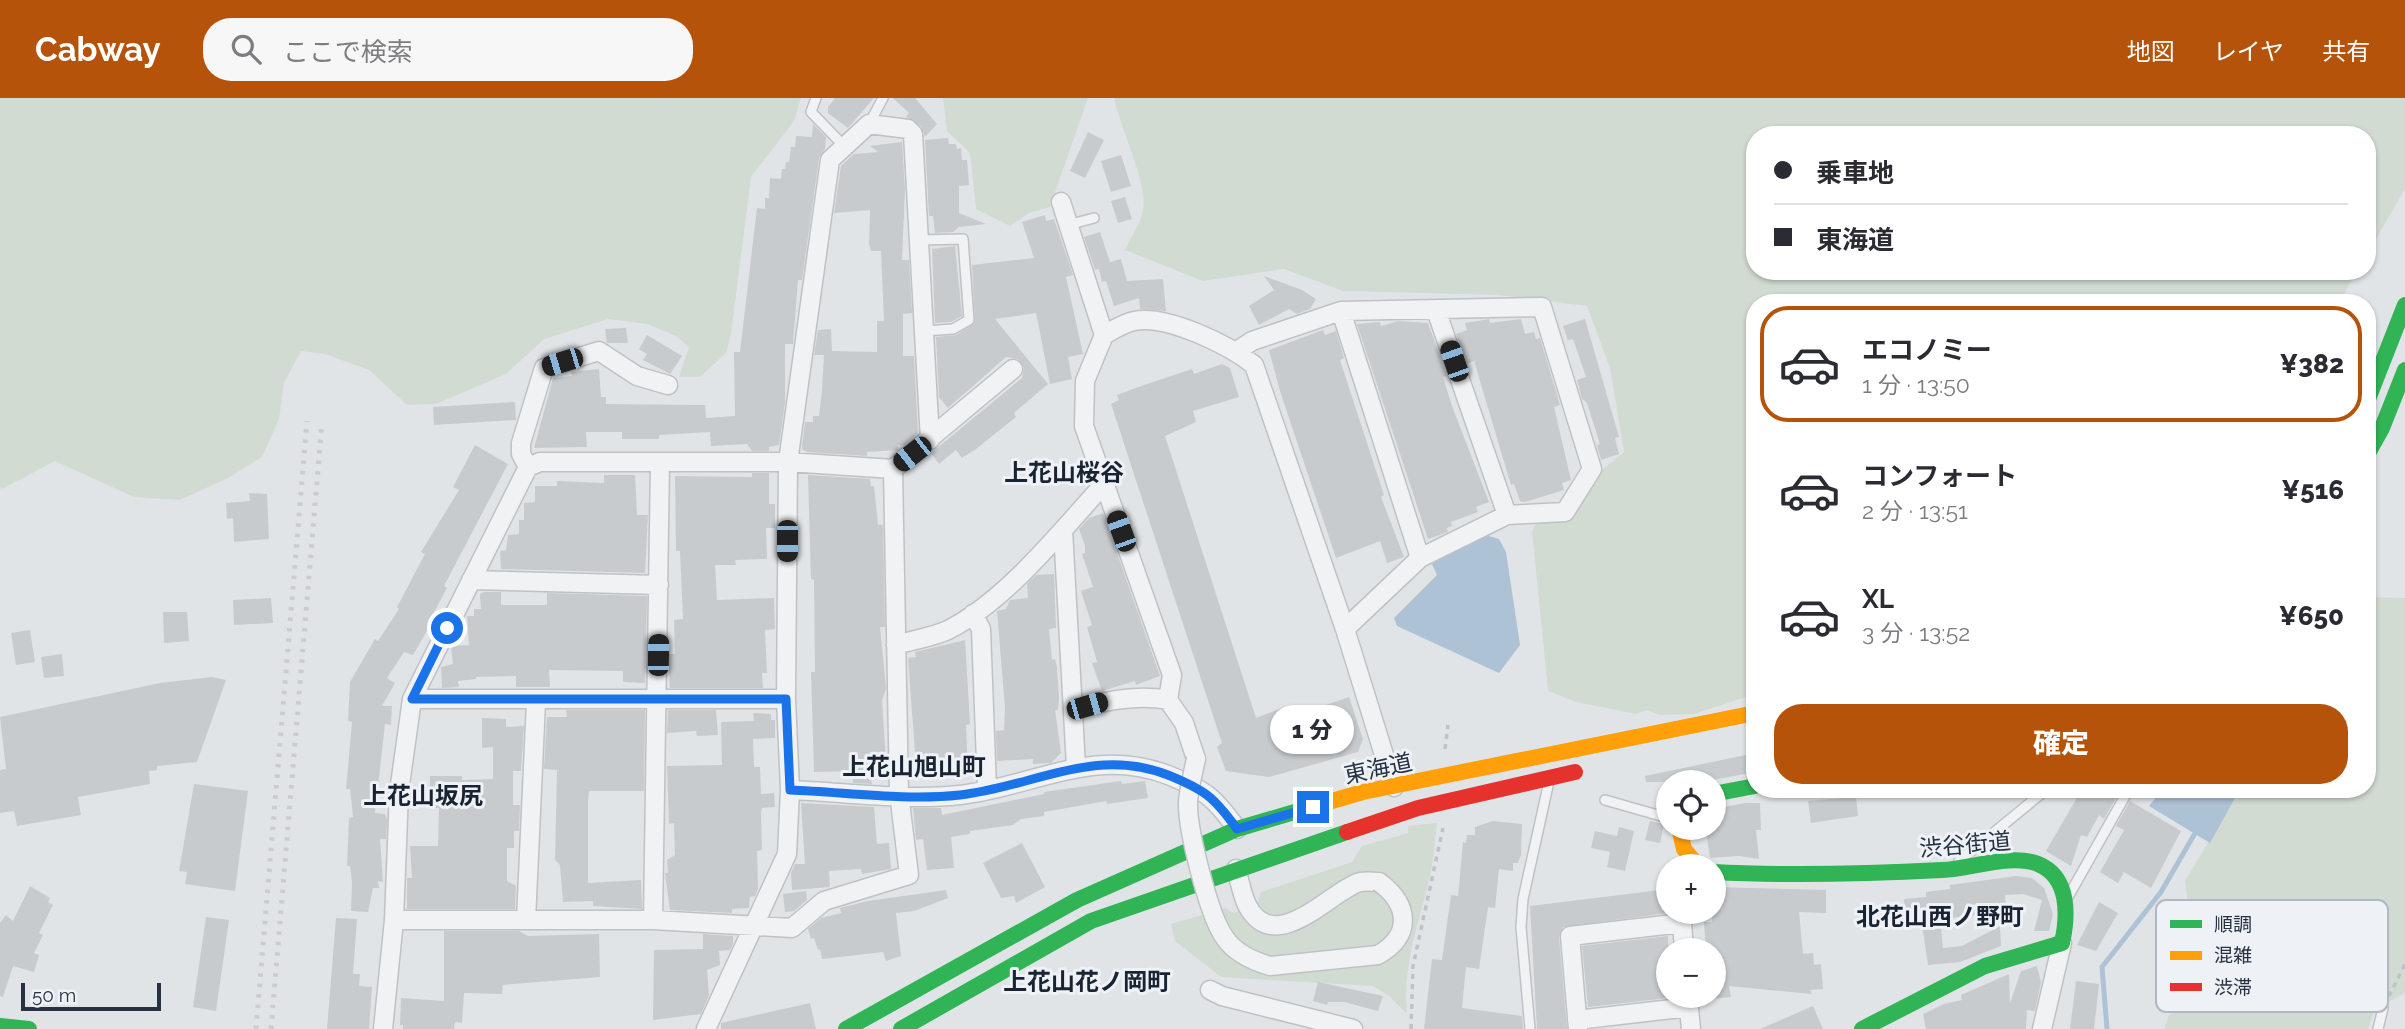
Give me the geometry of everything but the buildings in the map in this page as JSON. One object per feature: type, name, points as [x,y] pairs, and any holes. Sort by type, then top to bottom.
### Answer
[{"type":"main road","points":[[2376,378],[2405,304]]},
{"type":"main road","points":[[2376,439],[2405,370]]},
{"type":"main road","name":"東海道","points":[[846,1029],[1077,900],[1237,829],[1363,792],[1746,715]]},
{"type":"main road","name":"東海道","points":[[901,1029],[1091,921],[1418,808],[1588,769]]},
{"type":"main road","points":[[1726,792],[1746,788]]},
{"type":"main road","name":"渋谷街道","points":[[1726,873],[1793,876],[1947,870],[2016,861],[2038,864],[2057,879],[2066,901]]},
{"type":"main road","points":[[1862,1029],[1985,966],[2062,943],[2068,914],[2066,901]]},
{"type":"main road","points":[[0,1026],[29,1029]]},
{"type":"street","points":[[706,1029],[787,854],[790,790],[786,699],[788,462],[830,160],[869,124],[908,129],[913,134],[930,440]]},
{"type":"street","points":[[1061,202],[1104,335],[1085,381],[1084,426],[1172,675],[1168,700],[1184,723],[1196,759],[1188,803],[1191,825],[1217,925],[1226,940],[1240,953],[1254,962],[1270,965],[1378,955],[1391,948],[1403,923],[1402,908],[1393,893],[1379,882],[1361,881],[1340,891],[1309,915],[1290,924],[1261,920],[1248,907],[1236,869]]},
{"type":"street","points":[[1237,351],[1252,341],[1340,311],[1542,307],[1592,469],[1565,512],[1507,515],[1420,558],[1345,629]]},
{"type":"street","points":[[1436,310],[1507,515]]},
{"type":"street","points":[[1340,311],[1420,558]]},
{"type":"street","points":[[1104,335],[1134,320],[1167,322],[1237,351],[1254,365],[1345,629],[1394,787]]},
{"type":"street","points":[[528,467],[521,454],[521,443],[544,368],[599,351],[637,376],[668,385]]},
{"type":"street","points":[[383,1029],[394,920],[398,792],[412,699],[528,467],[540,462],[788,462],[894,468],[1013,369]]},
{"type":"street","points":[[653,920],[660,462]]},
{"type":"street","points":[[394,920],[653,920],[792,928],[824,901],[909,875],[899,794],[894,468]]},
{"type":"street","points":[[896,645],[946,631],[973,614],[1063,530],[1104,484]]},
{"type":"street","points":[[1063,530],[1076,767]]},
{"type":"street","points":[[471,580],[659,585]]},
{"type":"street","points":[[973,614],[981,629],[987,789]]},
{"type":"street","points":[[1073,710],[1100,702],[1152,697],[1168,700]]},
{"type":"street","points":[[412,699],[536,702],[786,699]]},
{"type":"street","points":[[526,920],[536,702]]},
{"type":"street","points":[[790,790],[960,795],[1076,767],[1123,763],[1153,769],[1208,793],[1237,829]]},
{"type":"street","points":[[1656,922],[1570,936],[1577,1025],[1656,1008]]},
{"type":"street","points":[[2042,1029],[2062,943]]},
{"type":"street","points":[[1210,990],[1222,996],[1353,1029]]},
{"type":"street","points":[[1689,1008],[1691,1029]]},
{"type":"lane","points":[[816,98],[811,112],[844,146]]},
{"type":"lane","points":[[869,124],[883,98]]},
{"type":"lane","points":[[1068,225],[1094,218]]},
{"type":"lane","points":[[919,240],[962,239],[969,320],[953,329],[925,331]]},
{"type":"lane","points":[[1530,1029],[1521,927],[1523,899],[1548,791],[1548,778]]},
{"type":"lane","points":[[1947,870],[2036,798]]},
{"type":"lane","points":[[2066,901],[2124,798]]},
{"type":"lane","points":[[1605,800],[1656,815]]},
{"type":"path","points":[[1445,751],[1448,725]]},
{"type":"path","points":[[1411,1029],[1413,966],[1444,821]]},
{"type":"path","points":[[2388,998],[2405,964]]},
{"type":"shaded area","points":[[0,98],[801,98],[794,121],[751,177],[731,334],[726,353],[700,377],[679,377],[689,347],[676,336],[647,324],[608,319],[544,339],[506,374],[436,404],[407,405],[369,370],[325,354],[301,351],[284,383],[279,419],[262,457],[228,478],[180,500],[134,497],[55,461],[2,489],[0,486]]},
{"type":"shaded area","points":[[943,98],[1088,98],[1050,207],[1029,213],[1010,226],[976,209],[970,153],[947,131]]},
{"type":"shaded area","points":[[1114,98],[2405,98],[2405,189],[2376,239],[2376,126],[1746,126],[1746,280],[2352,280],[2344,294],[1746,294],[1746,697],[1694,714],[1659,715],[1647,710],[1636,714],[1576,702],[1548,691],[1532,531],[1537,522],[1624,452],[1610,368],[1587,306],[1499,295],[1343,291],[1284,269],[1203,281],[1125,250],[1140,220],[1144,199],[1138,171]]},
{"type":"shaded area","points":[[2376,597],[2405,598],[2405,993],[2388,1002],[2388,900],[2187,900],[2185,881],[2235,798],[2376,798]]},
{"type":"shaded area","points":[[1437,823],[1431,871],[1407,978],[1407,1014],[1389,996],[1373,986],[1221,977],[1175,941],[1171,924],[1225,908],[1234,913],[1258,902],[1261,892],[1352,862],[1362,846],[1408,833],[1408,826]]},
{"type":"shaded area","points":[[2172,1012],[2374,1012],[2368,1029],[2165,1029]]},
{"type":"water","points":[[1482,534],[1499,539],[1506,552],[1520,645],[1499,673],[1397,626],[1394,618],[1437,575],[1432,564]]},
{"type":"water","points":[[2156,798],[2235,798],[2210,843],[2149,806]]},
{"type":"waterway","points":[[2107,1029],[2102,967],[2161,892],[2198,828]]},
{"type":"railway","points":[[256,1029],[307,421]]},
{"type":"railway","points":[[271,1029],[322,422]]},
{"type":"traffic: fast","points":[[2376,379],[2405,305]]},
{"type":"traffic: fast","points":[[2376,439],[2405,370]]},
{"type":"traffic: fast","points":[[1726,792],[1746,788]]},
{"type":"traffic: fast","points":[[846,1029],[1077,900],[1237,829],[1325,803]]},
{"type":"traffic: fast","points":[[901,1029],[1091,921],[1347,832]]},
{"type":"traffic: fast","points":[[1726,872],[1885,873],[1953,869],[2016,860],[2038,864],[2056,878],[2064,898],[2062,943],[1985,966],[1862,1029]]},
{"type":"traffic: fast","points":[[0,1026],[29,1029]]},
{"type":"traffic: slow","points":[[1325,803],[1363,792],[1746,715]]},
{"type":"traffic: slow","points":[[1682,840],[1688,854]]},
{"type":"traffic: jam","points":[[1347,832],[1418,808],[1575,772]]},
{"type":"district","name":"上花山桜谷","points":[[1064,472]]},
{"type":"district","name":"上花山旭山町","points":[[914,766]]},
{"type":"district","name":"上花山坂尻","points":[[423,795]]},
{"type":"district","name":"北花山西ノ野町","points":[[1940,916]]},
{"type":"district","name":"上花山花ノ岡町","points":[[1087,981]]},
{"type":"route","points":[[447,628],[412,699],[560,702],[786,699],[790,790],[960,795],[1076,767],[1123,763],[1153,769],[1208,793],[1237,829],[1313,807]]}]
